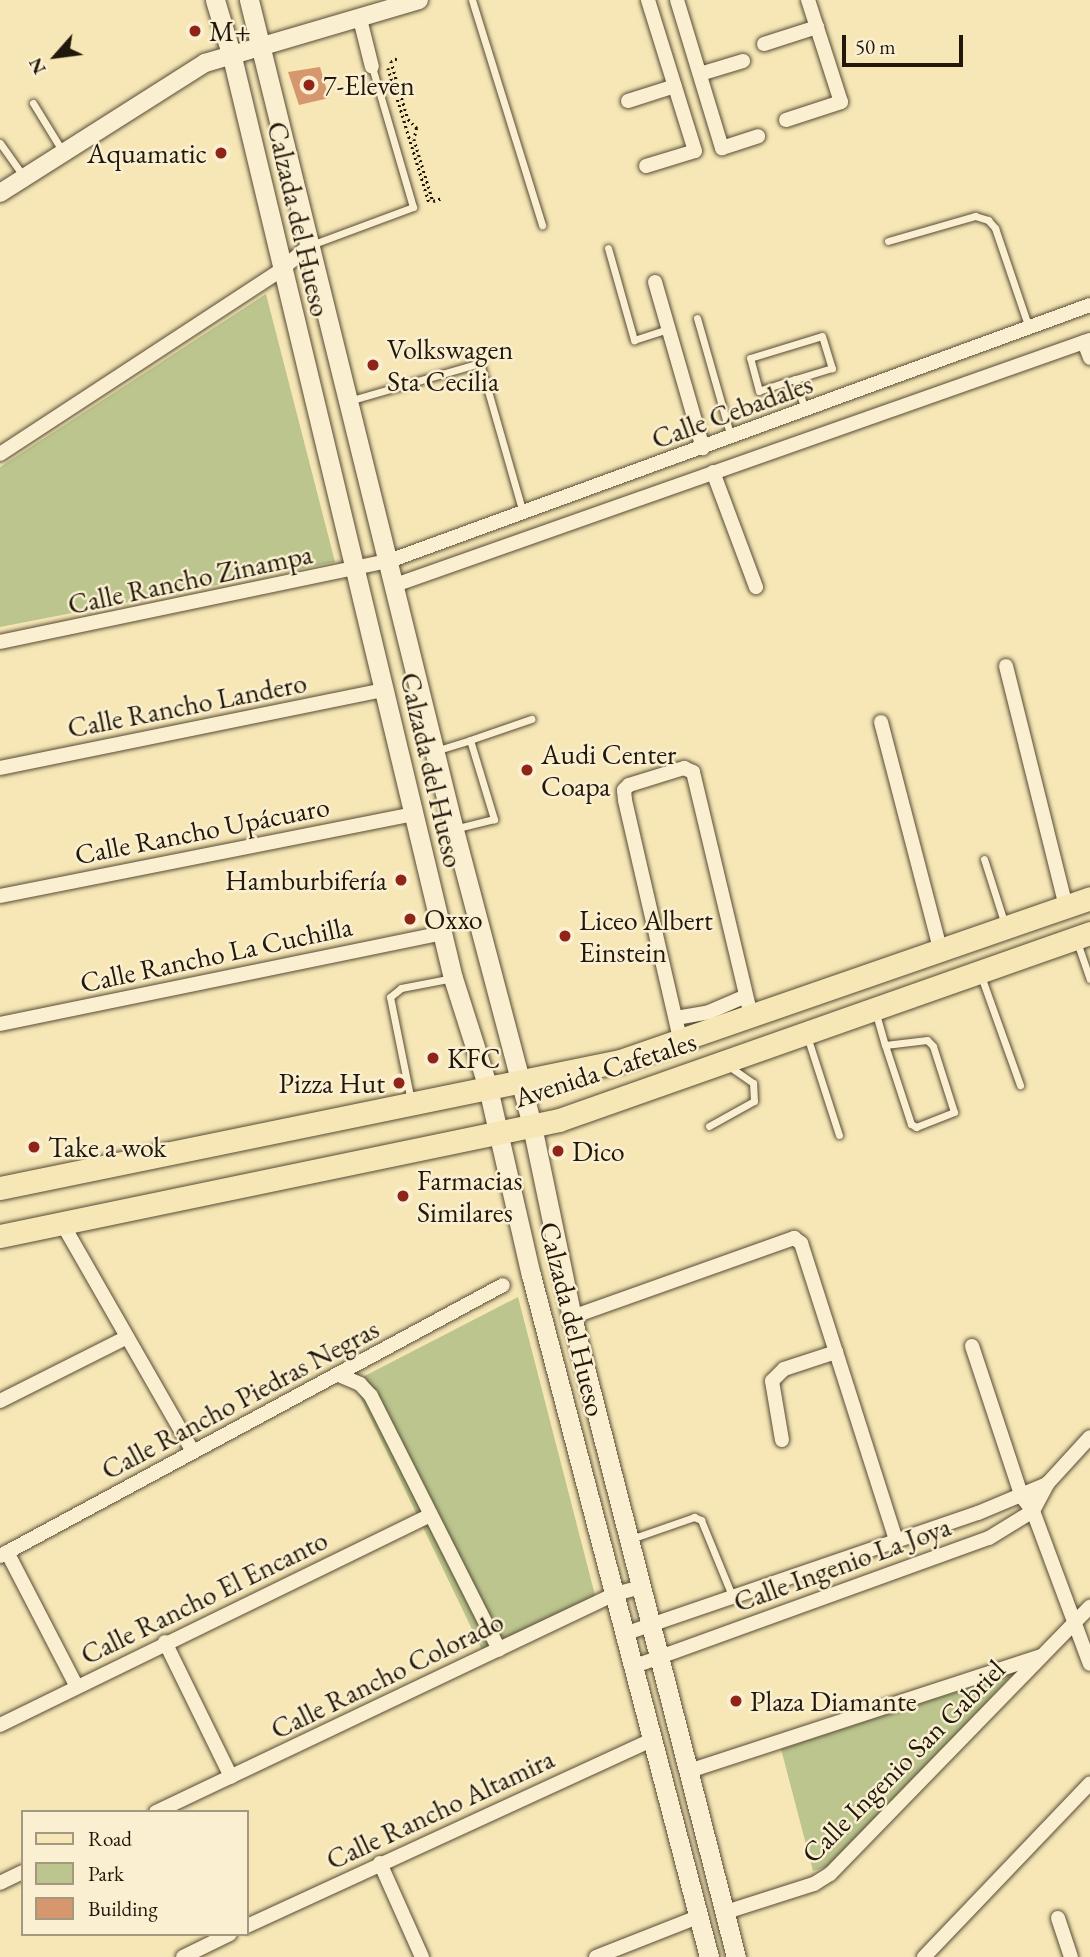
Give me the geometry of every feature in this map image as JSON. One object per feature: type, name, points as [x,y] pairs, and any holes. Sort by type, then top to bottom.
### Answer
[{"type":"main road","name":"Calzada del Hueso","points":[[215,0],[232,57],[453,978],[500,1133],[531,1275],[701,1916],[709,1957]]},
{"type":"main road","name":"Calzada del Hueso","points":[[249,0],[259,50],[390,561],[454,830],[532,1126],[572,1317],[736,1957]]},
{"type":"main road","name":"Avenida Cafetales","points":[[0,1188],[521,1082],[749,1007],[941,952],[1090,898]]},
{"type":"main road","name":"Avenida Cafetales","points":[[0,1236],[532,1126],[718,1064],[1083,935]]},
{"type":"street","points":[[0,193],[205,63],[259,50],[419,0]]},
{"type":"street","points":[[646,166],[695,151],[648,0]]},
{"type":"street","points":[[677,0],[722,148],[758,136]]},
{"type":"street","points":[[786,120],[841,102],[808,0]]},
{"type":"street","points":[[360,19],[379,65]]},
{"type":"street","points":[[764,44],[817,27]]},
{"type":"street","points":[[700,74],[743,61]]},
{"type":"street","points":[[628,101],[675,86]]},
{"type":"street","points":[[0,454],[281,270],[309,246]]},
{"type":"street","points":[[655,282],[704,447]]},
{"type":"street","name":"Calle Cebadales","points":[[390,561],[806,411],[1028,325],[1090,305]]},
{"type":"street","points":[[395,584],[1087,341],[1090,359]]},
{"type":"street","points":[[713,472],[756,587]]},
{"type":"street","points":[[476,530],[484,553]]},
{"type":"street","name":"Calle Rancho Zinampa","points":[[0,642],[390,561]]},
{"type":"street","points":[[1006,666],[1066,907]]},
{"type":"street","name":"Calle Rancho Landero","points":[[0,768],[384,691]]},
{"type":"street","points":[[881,722],[941,952]]},
{"type":"street","points":[[678,1030],[624,790],[684,768],[693,772],[749,1007]]},
{"type":"street","name":"Calle Rancho Upácuaro","points":[[0,896],[414,814]]},
{"type":"street","name":"Calle Rancho La Cuchilla","points":[[0,1024],[442,933]]},
{"type":"street","points":[[62,1223],[192,1450]]},
{"type":"street","points":[[572,1317],[794,1238],[801,1243],[896,1540]]},
{"type":"street","name":"Calle Rancho Piedras Negras","points":[[4,1554],[503,1284]]},
{"type":"street","points":[[0,1401],[127,1337]]},
{"type":"street","points":[[972,1346],[1022,1497],[1033,1511],[1090,1664]]},
{"type":"street","points":[[782,1440],[772,1381],[784,1369],[836,1352]]},
{"type":"street","points":[[338,1375],[360,1384],[371,1396],[499,1649]]},
{"type":"street","name":"Calle Ingenio La Joya","points":[[635,1666],[989,1538],[1033,1511],[1048,1483],[1090,1437]]},
{"type":"street","name":"Calle Ingenio La Joya","points":[[627,1633],[1022,1497],[1048,1483]]},
{"type":"street","name":"Calle Rancho El Encanto","points":[[0,1725],[76,1685],[430,1516]]},
{"type":"street","points":[[4,1554],[76,1685]]},
{"type":"street","name":"Calle Rancho Colorado","points":[[160,1810],[615,1594],[641,1587]]},
{"type":"street","name":"Calle Ingenio San Gabriel","points":[[726,1912],[814,1884],[830,1874],[1090,1607]]},
{"type":"street","points":[[165,1642],[231,1777]]},
{"type":"street","points":[[690,1771],[1046,1654]]},
{"type":"street","name":"Calle Rancho Altamira","points":[[248,1926],[654,1739]]},
{"type":"street","points":[[924,1957],[1090,1783]]},
{"type":"street","points":[[380,1863],[422,1957]]},
{"type":"street","points":[[0,1883],[21,1873]]},
{"type":"street","points":[[596,1957],[701,1916]]},
{"type":"street","points":[[1058,1918],[1071,1957]]},
{"type":"street","points":[[183,1957],[207,1939]]},
{"type":"lane","points":[[472,0],[542,225]]},
{"type":"lane","points":[[309,246],[413,207],[379,65]]},
{"type":"lane","points":[[33,103],[64,152]]},
{"type":"lane","points":[[0,144],[24,178]]},
{"type":"lane","points":[[888,241],[975,216],[988,220],[995,228],[1028,325]]},
{"type":"lane","points":[[608,248],[634,340],[668,328]]},
{"type":"lane","points":[[697,318],[732,438]]},
{"type":"lane","points":[[822,336],[832,368],[795,379],[759,391],[750,358],[822,336]]},
{"type":"lane","points":[[349,401],[480,363],[523,513]]},
{"type":"lane","points":[[795,379],[806,411]]},
{"type":"lane","points":[[435,751],[531,719]]},
{"type":"lane","points":[[454,830],[494,819],[470,740]]},
{"type":"lane","points":[[984,859],[1006,929]]},
{"type":"lane","points":[[1083,935],[1090,979]]},
{"type":"lane","points":[[979,972],[1020,1085]]},
{"type":"lane","points":[[412,1104],[390,997],[401,988],[453,978]]},
{"type":"lane","points":[[874,1007],[885,1045],[911,1124],[916,1127],[954,1112],[933,1045],[928,1040],[885,1045]]},
{"type":"lane","points":[[806,1032],[839,1135]]},
{"type":"lane","points":[[709,1126],[754,1101],[753,1083],[746,1074],[718,1064]]},
{"type":"lane","points":[[631,1539],[694,1517],[701,1520],[733,1598]]},
{"type":"path","points":[[397,59],[391,61],[408,119],[417,128],[414,139],[433,201]]},
{"type":"path","points":[[379,65],[426,203],[442,198]]},
{"type":"green space","points":[[266,294],[335,562],[0,627],[0,467]]},
{"type":"green space","points":[[518,1297],[596,1599],[482,1650],[353,1382]]},
{"type":"green space","points":[[1014,1673],[838,1863],[813,1871],[781,1749]]},
{"type":"building","name":"7-Eleven","points":[[320,67],[329,98],[299,105],[288,72]]},
{"type":"place","name":"M+","points":[[195,31]]},
{"type":"place","name":"7-Eleven","points":[[309,85]]},
{"type":"place","name":"Aquamatic","points":[[221,153]]},
{"type":"place","name":"Volkswagen Sta Cecilia","points":[[373,365]]},
{"type":"place","name":"Audi Center Coapa","points":[[527,770]]},
{"type":"place","name":"Hamburbifería","points":[[401,880]]},
{"type":"place","name":"Oxxo","points":[[410,919]]},
{"type":"place","name":"Liceo Albert Einstein","points":[[565,936]]},
{"type":"place","name":"KFC","points":[[433,1058]]},
{"type":"place","name":"Pizza Hut","points":[[399,1083]]},
{"type":"place","name":"Take a wok","points":[[34,1147]]},
{"type":"place","name":"Dico","points":[[558,1151]]},
{"type":"place","name":"Farmacias Similares","points":[[403,1196]]},
{"type":"place","name":"Plaza Diamante","points":[[736,1701]]}]
